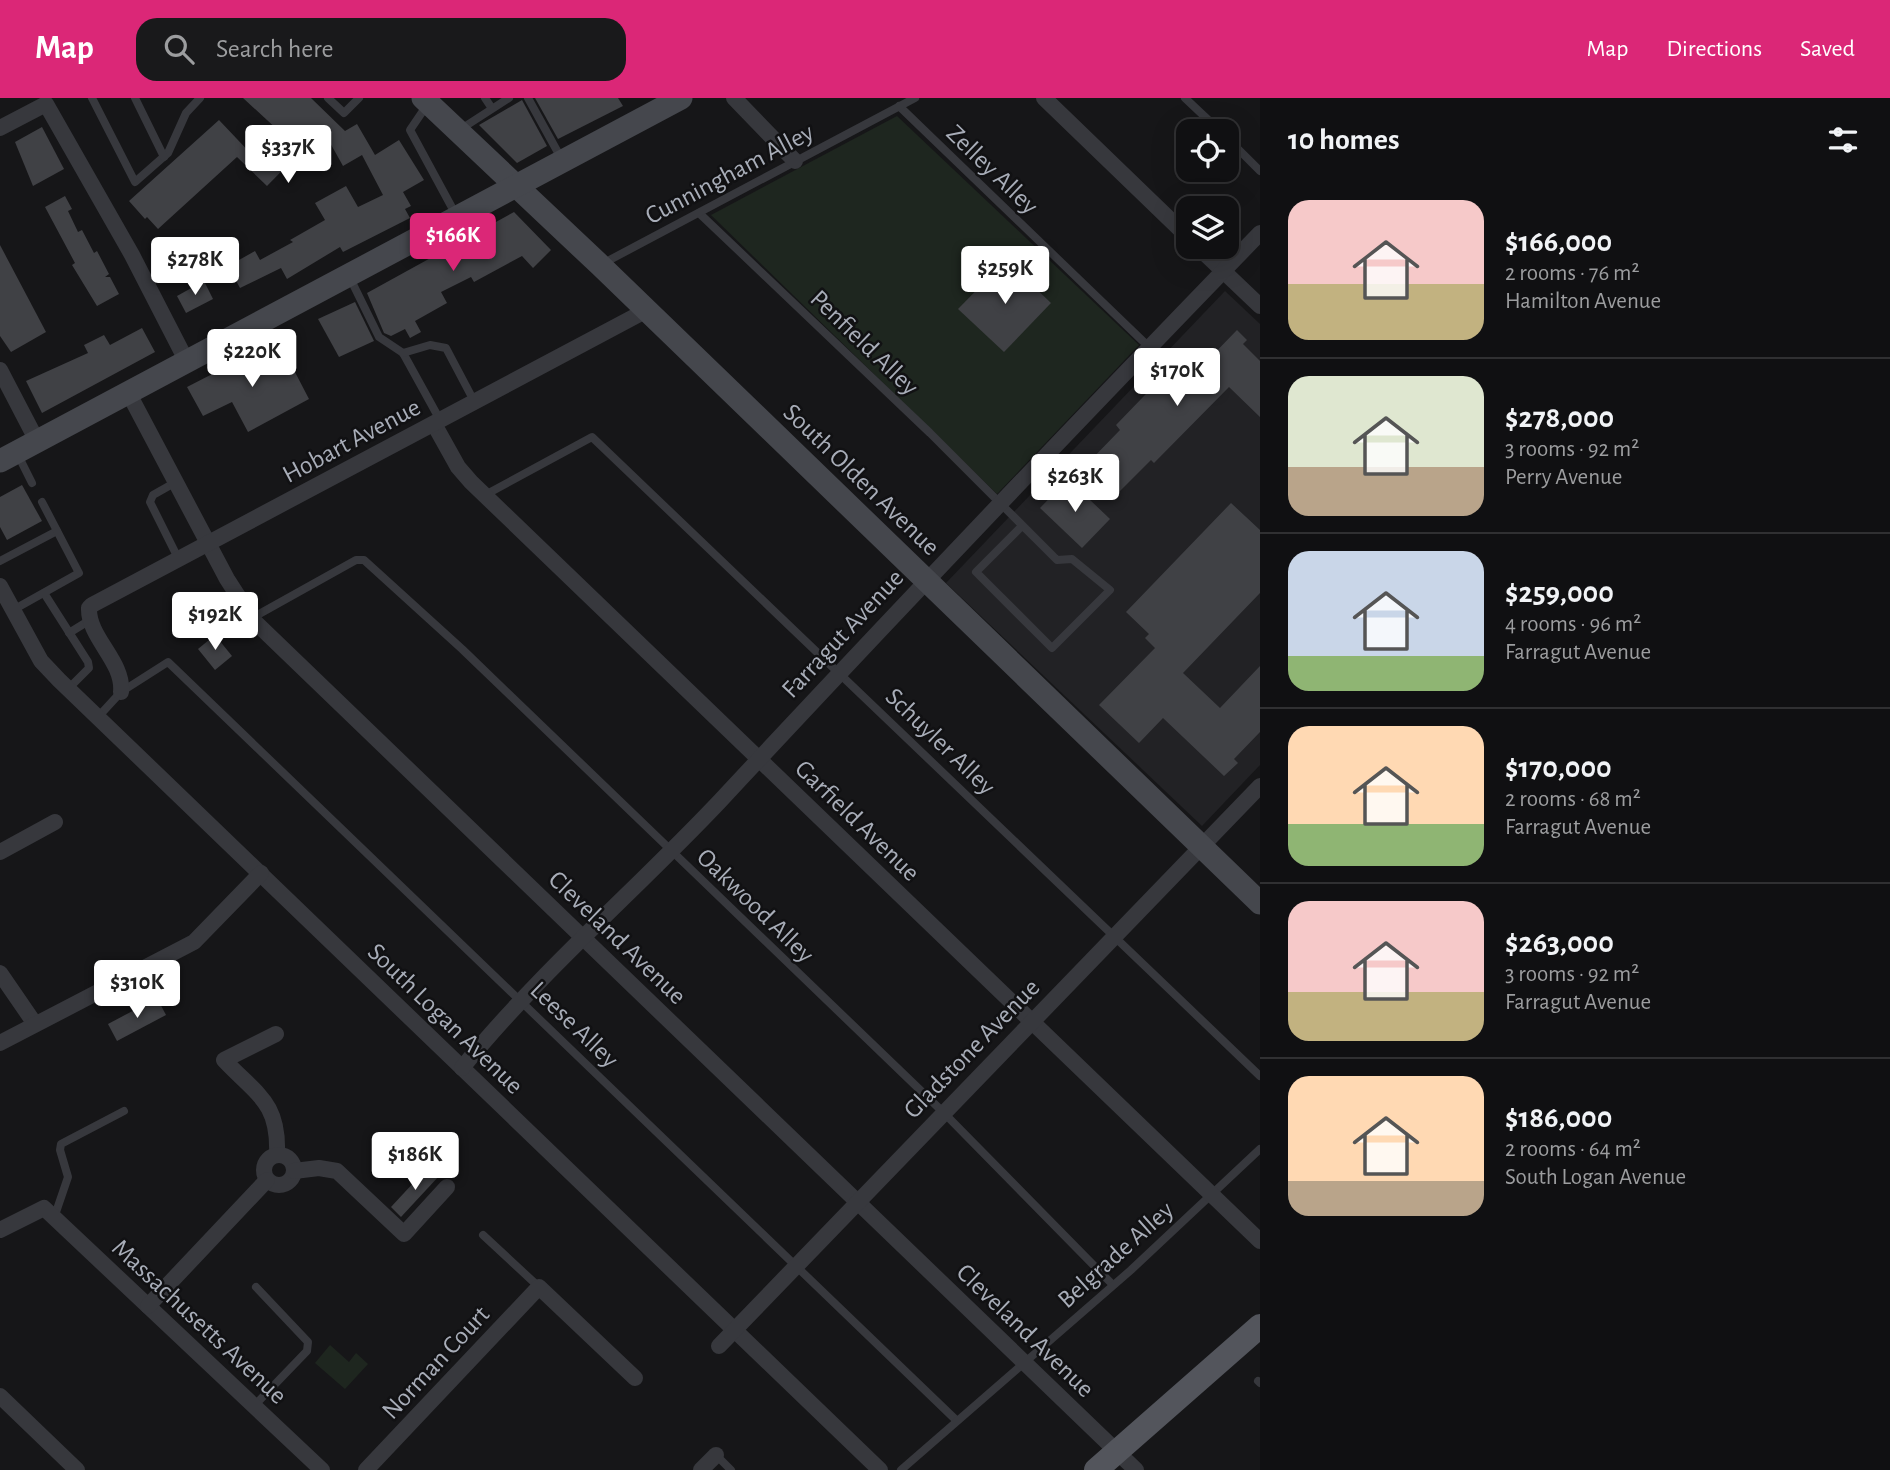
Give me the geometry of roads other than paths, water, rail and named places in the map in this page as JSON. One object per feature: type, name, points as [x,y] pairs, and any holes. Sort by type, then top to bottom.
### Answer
[{"type":"main road","points":[[18,451],[681,98]]},
{"type":"main road","name":"South Olden Avenue","points":[[426,101],[647,310],[1260,903]]},
{"type":"main road","points":[[1096,1470],[1260,1326]]},
{"type":"street","points":[[734,98],[795,161]]},
{"type":"street","points":[[1044,98],[1176,225]]},
{"type":"street","points":[[0,128],[51,101],[186,360]]},
{"type":"street","name":"Farragut Avenue","points":[[462,1068],[583,937],[671,851],[926,579],[1260,233]]},
{"type":"street","points":[[1211,259],[1260,306]]},
{"type":"street","name":"Hobart Avenue","points":[[90,620],[89,608],[92,605],[647,310]]},
{"type":"street","points":[[0,370],[18,451]]},
{"type":"street","name":"Cleveland Avenue","points":[[128,392],[252,618],[1136,1470]]},
{"type":"street","name":"Garfield Avenue","points":[[437,422],[458,467],[485,495],[1260,1241]]},
{"type":"street","name":"South Logan Avenue","points":[[0,586],[41,661],[68,689],[880,1470]]},
{"type":"street","points":[[90,620],[117,671],[121,692]]},
{"type":"street","name":"Gladstone Avenue","points":[[719,1346],[1260,786]]},
{"type":"street","points":[[0,852],[55,822]]},
{"type":"street","points":[[0,1043],[194,942],[261,873]]},
{"type":"street","points":[[0,973],[35,1024]]},
{"type":"street","points":[[276,1034],[223,1060],[272,1111],[278,1131],[277,1154]]},
{"type":"street","points":[[277,1154],[291,1161],[294,1171]]},
{"type":"street","points":[[277,1154],[265,1163],[263,1172],[268,1180],[284,1184],[294,1171],[319,1168],[337,1171],[404,1234],[447,1187]]},
{"type":"street","points":[[148,1306],[268,1180]]},
{"type":"street","points":[[0,1230],[49,1213]]},
{"type":"street","name":"Massachusetts Avenue","points":[[49,1213],[322,1470]]},
{"type":"street","points":[[539,1287],[635,1378]]},
{"type":"street","name":"Norman Court","points":[[366,1470],[539,1287]]},
{"type":"street","points":[[0,1396],[77,1470]]},
{"type":"street","points":[[701,1470],[716,1455]]},
{"type":"lane","points":[[92,98],[135,182],[164,157],[173,145],[186,113],[200,98]]},
{"type":"lane","points":[[135,98],[164,157]]},
{"type":"lane","points":[[328,98],[344,113],[359,98]]},
{"type":"lane","points":[[485,98],[491,107]]},
{"type":"lane","points":[[459,131],[488,114],[491,107],[509,98]]},
{"type":"lane","points":[[528,98],[562,160]]},
{"type":"lane","name":"Cunningham Alley","points":[[600,265],[915,98]]},
{"type":"lane","points":[[1185,98],[1207,119]]},
{"type":"lane","points":[[426,101],[410,130],[457,216]]},
{"type":"lane","name":"Zelley Alley","points":[[899,106],[1150,348]]},
{"type":"lane","points":[[1239,150],[1260,171]]},
{"type":"lane","name":"Penfield Alley","points":[[699,213],[1001,503],[1057,560],[1072,559],[1110,590],[1052,648],[976,572],[1022,526]]},
{"type":"lane","points":[[348,274],[379,337],[403,352],[437,422]]},
{"type":"lane","points":[[403,352],[429,345],[446,348],[474,401]]},
{"type":"lane","name":"Schuyler Alley","points":[[485,495],[592,437],[1260,1076]]},
{"type":"lane","points":[[18,451],[32,483]]},
{"type":"lane","points":[[177,482],[153,495],[150,502],[179,560]]},
{"type":"lane","points":[[13,610],[79,573],[42,502]]},
{"type":"lane","points":[[0,561],[57,531]]},
{"type":"lane","name":"Oakwood Alley","points":[[252,618],[356,560],[364,560],[943,1112],[1113,1285]]},
{"type":"lane","points":[[44,593],[89,662],[89,668],[68,689]]},
{"type":"lane","points":[[69,633],[90,620]]},
{"type":"lane","name":"Leese Alley","points":[[121,692],[163,662],[168,662],[956,1420]]},
{"type":"lane","points":[[98,717],[121,692]]},
{"type":"lane","points":[[49,1213],[68,1177],[60,1150],[61,1144],[124,1111]]},
{"type":"lane","name":"Belgrade Alley","points":[[901,1470],[1113,1285],[1260,1149]]},
{"type":"lane","points":[[483,1235],[539,1287]]},
{"type":"lane","points":[[254,1406],[307,1351],[308,1342],[256,1287]]},
{"type":"lane","points":[[716,1455],[731,1470]]}]
